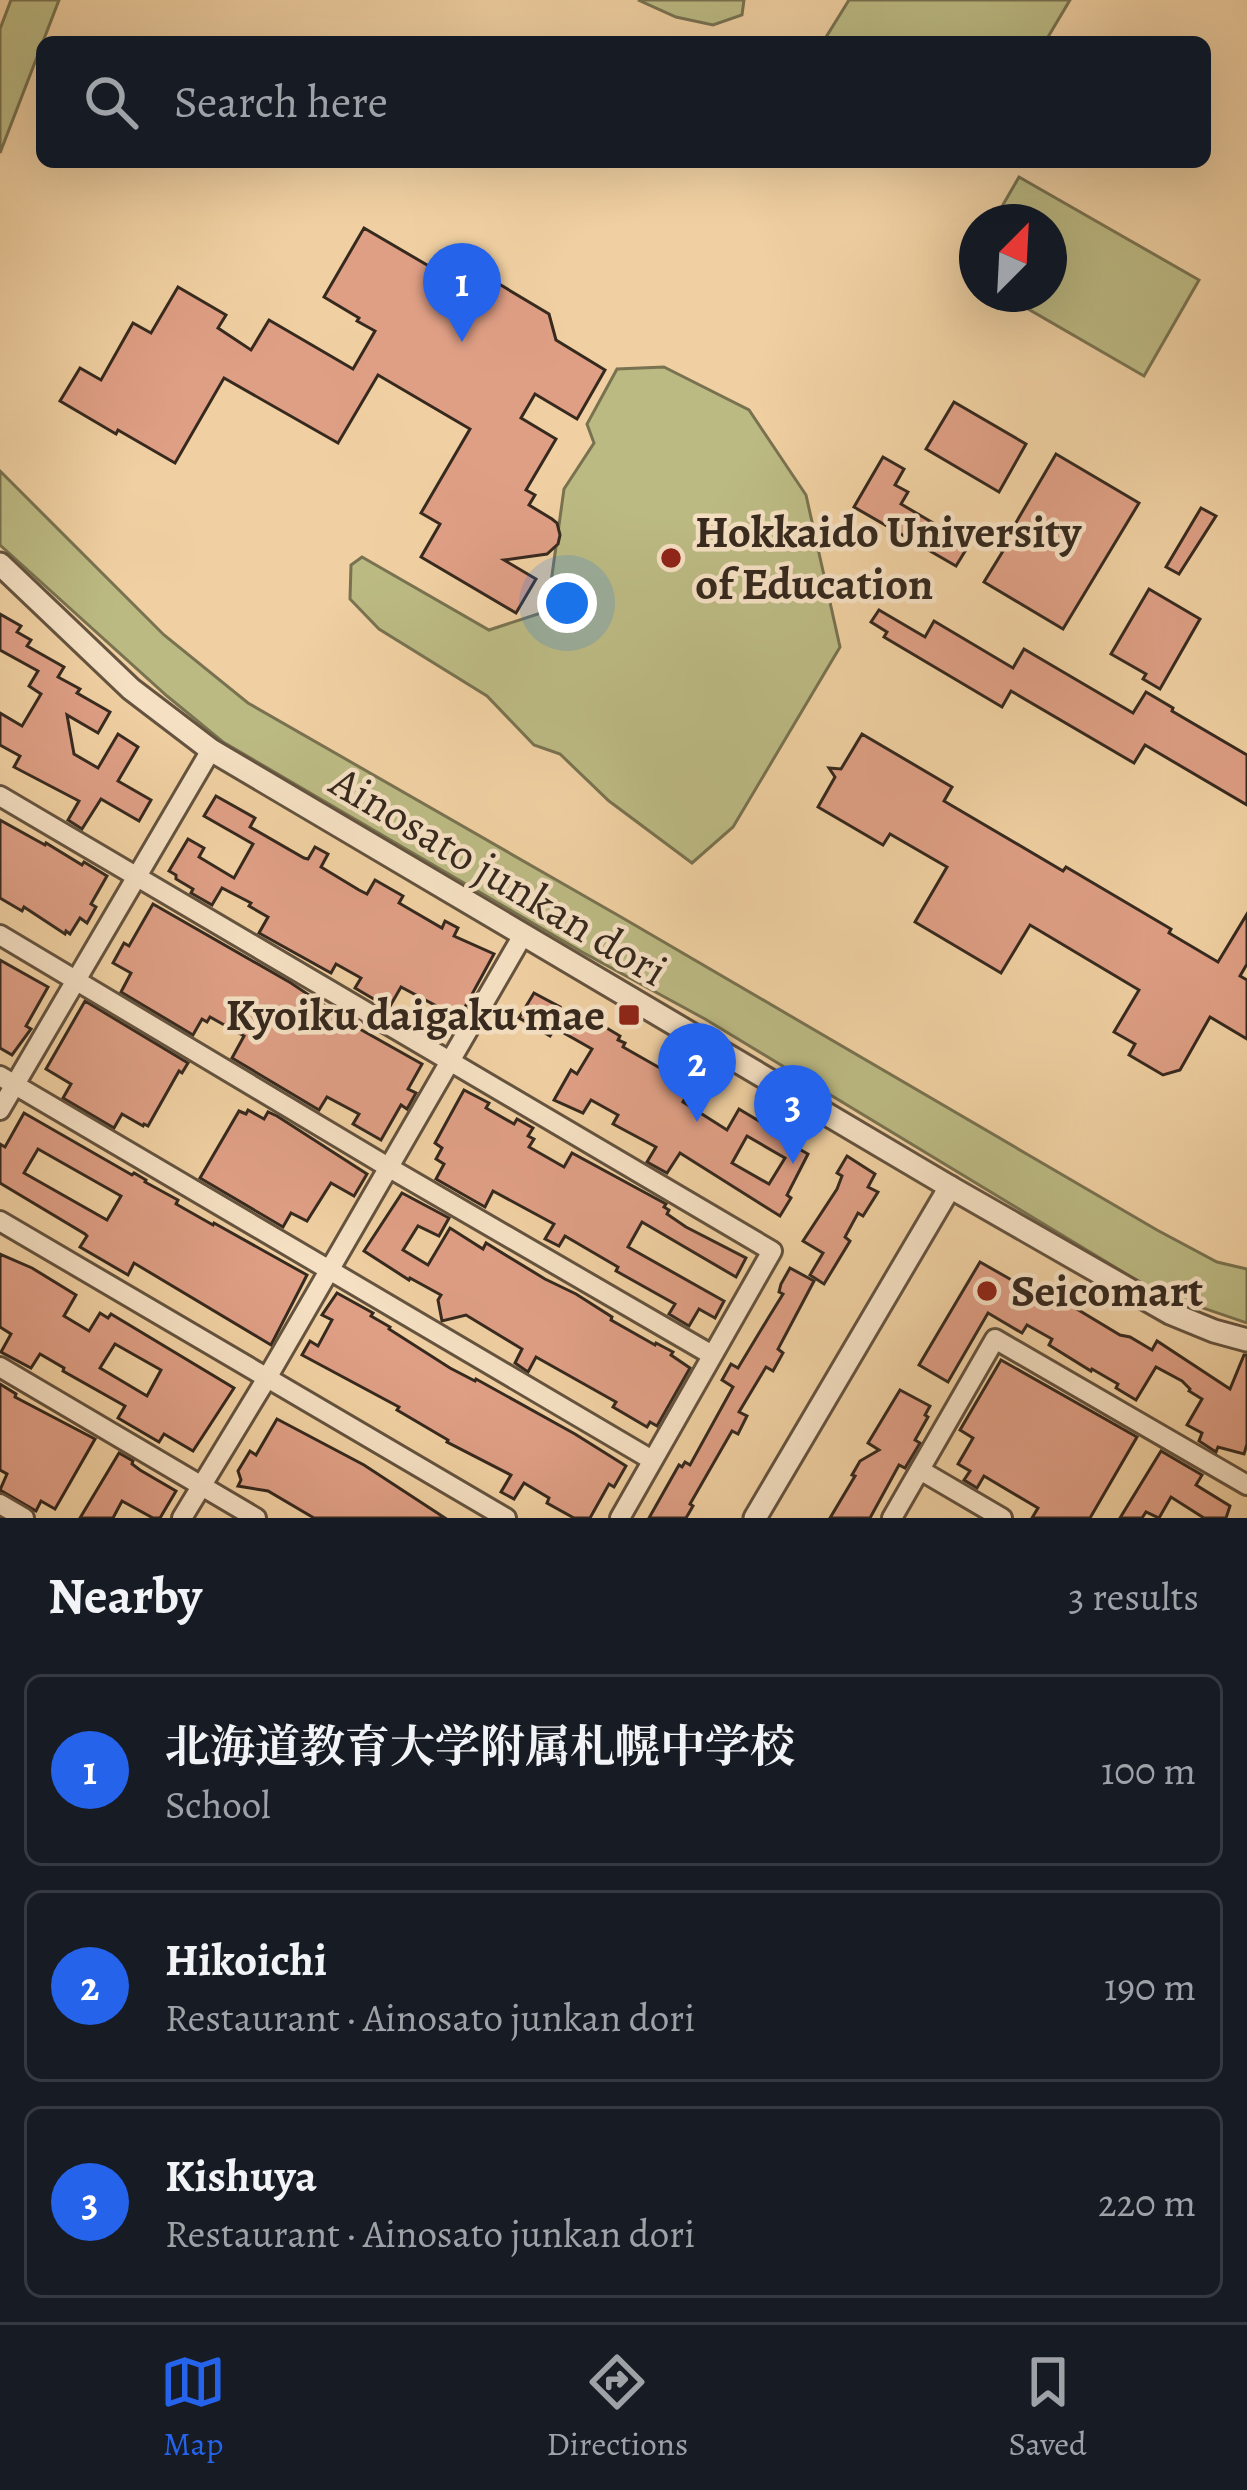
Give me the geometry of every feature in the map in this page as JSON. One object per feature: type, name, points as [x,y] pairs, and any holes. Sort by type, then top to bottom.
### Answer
[{"type":"street","name":"Ainosato junkan dori","points":[[0,564],[131,689],[211,750],[1170,1313],[1247,1340]]},
{"type":"street","points":[[0,1110],[8,1080],[77,980],[211,750]]},
{"type":"street","points":[[0,796],[772,1251],[620,1518]]},
{"type":"street","points":[[0,935],[712,1355]]},
{"type":"street","points":[[182,1518],[524,935]]},
{"type":"street","points":[[8,1080],[652,1460]]},
{"type":"street","points":[[755,1518],[950,1186]]},
{"type":"street","points":[[0,1221],[506,1518]]},
{"type":"street","points":[[892,1518],[995,1339],[1247,1485]]},
{"type":"street","points":[[0,1367],[256,1518]]},
{"type":"street","points":[[920,1470],[1002,1518]]},
{"type":"shaded area","points":[[11,0],[59,0],[45,36],[36,36],[36,60],[0,153],[0,29]]},
{"type":"shaded area","points":[[638,0],[744,0],[742,15],[713,25],[676,17]]},
{"type":"shaded area","points":[[849,0],[1070,0],[1049,36],[827,36]]},
{"type":"shaded area","points":[[1019,177],[1066,204],[1003,204]]},
{"type":"shaded area","points":[[1067,204],[1199,280],[1144,376],[1033,312],[1067,312]]},
{"type":"shaded area","points":[[664,367],[749,410],[806,495],[840,647],[733,827],[692,863],[609,801],[560,754],[534,745],[487,696],[379,629],[350,599],[351,565],[362,557],[489,630],[547,611],[564,489],[594,443],[587,424],[617,369]]},
{"type":"shaded area","points":[[0,471],[164,635],[248,703],[1157,1230],[1217,1262],[1247,1269],[1247,1323],[1156,1292],[705,1019],[223,742],[0,545]]},
{"type":"building","points":[[364,228],[439,272],[449,255],[489,278],[549,314],[556,340],[605,370],[577,419],[535,394],[521,418],[556,439],[526,490],[535,495],[529,505],[557,523],[560,535],[547,554],[504,560],[536,579],[516,613],[421,557],[440,524],[421,513],[470,429],[378,375],[338,443],[224,378],[175,463],[60,401],[80,368],[101,380],[133,323],[151,333],[178,287],[226,315],[218,328],[251,350],[269,320],[353,369],[375,331],[324,297]]},
{"type":"building","points":[[954,402],[1026,444],[999,492],[926,449]]},
{"type":"building","points":[[1056,454],[1139,503],[1063,629],[984,582]]},
{"type":"building","points":[[883,457],[904,469],[895,485],[908,492],[901,504],[957,537],[955,541],[967,548],[956,566],[854,507]]},
{"type":"building","points":[[1201,508],[1216,516],[1179,574],[1166,567]]},
{"type":"building","points":[[1149,589],[1200,619],[1160,689],[1143,679],[1146,674],[1111,654]]},
{"type":"building","points":[[879,610],[925,637],[934,621],[1013,668],[1024,649],[1133,713],[1146,692],[1247,755],[1247,805],[1145,745],[1134,763],[1011,691],[1002,707],[884,637],[887,632],[871,622]]},
{"type":"building","points":[[0,614],[21,626],[17,632],[31,640],[27,646],[64,667],[58,677],[110,712],[98,733],[67,715],[74,754],[98,768],[118,734],[138,747],[118,781],[151,800],[139,821],[101,799],[82,829],[68,820],[79,801],[14,767],[20,756],[0,745],[0,713],[22,726],[41,694],[29,686],[38,671],[0,650]]},
{"type":"building","points":[[862,734],[952,787],[944,801],[1063,871],[1066,867],[1218,962],[1247,914],[1247,964],[1240,976],[1247,980],[1247,1039],[1210,1017],[1180,1070],[1163,1075],[1129,1055],[1135,1044],[1114,1032],[1139,990],[1030,925],[1001,973],[915,922],[947,867],[890,834],[883,845],[818,807],[835,777],[829,768],[841,769]]},
{"type":"building","points":[[216,796],[255,818],[250,827],[304,858],[315,847],[328,854],[321,867],[359,890],[367,894],[375,880],[403,896],[399,903],[442,928],[445,921],[458,928],[454,936],[494,954],[459,1018],[401,987],[389,1008],[355,988],[361,978],[336,964],[331,973],[259,933],[268,917],[251,903],[222,888],[212,905],[191,893],[193,889],[169,871],[188,839],[204,848],[199,857],[234,878],[253,844],[204,816]]},
{"type":"building","points":[[0,820],[107,876],[91,904],[96,907],[87,923],[80,918],[70,934],[65,934],[24,907],[22,911],[0,898]]},
{"type":"building","points":[[153,904],[422,1064],[408,1089],[416,1093],[407,1109],[401,1105],[381,1140],[353,1124],[359,1114],[327,1097],[319,1110],[232,1058],[244,1036],[210,1017],[207,1022],[202,1019],[193,1035],[121,992],[131,973],[113,963],[124,943],[129,946]]},
{"type":"building","points":[[0,960],[48,987],[26,1026],[31,1029],[12,1055],[0,1048]]},
{"type":"building","points":[[534,993],[586,1027],[595,1021],[620,1036],[623,1047],[667,1072],[671,1065],[695,1079],[683,1102],[727,1130],[739,1109],[764,1124],[768,1118],[785,1127],[785,1141],[808,1154],[780,1216],[680,1153],[667,1173],[647,1162],[656,1147],[613,1124],[618,1115],[591,1100],[583,1113],[554,1100],[571,1070],[577,1074],[592,1049],[555,1028],[550,1036],[519,1018]],"holes":[[[747,1136],[785,1158],[769,1184],[732,1163]]]},
{"type":"building","points":[[85,1001],[188,1063],[148,1126],[122,1114],[114,1128],[63,1098],[71,1084],[46,1069]]},
{"type":"building","points":[[464,1090],[514,1124],[517,1119],[533,1128],[529,1147],[564,1167],[572,1153],[666,1204],[667,1214],[686,1227],[746,1258],[736,1277],[642,1222],[628,1247],[724,1301],[715,1318],[699,1309],[689,1326],[669,1314],[675,1304],[616,1271],[618,1267],[565,1236],[559,1246],[545,1239],[554,1224],[493,1191],[485,1207],[436,1179],[444,1164],[436,1159],[442,1148],[435,1143]]},
{"type":"building","points":[[248,1110],[264,1119],[268,1112],[277,1116],[367,1174],[354,1196],[331,1183],[307,1221],[291,1213],[283,1227],[200,1178],[239,1111],[246,1114]]},
{"type":"building","points":[[24,1113],[307,1275],[271,1345],[134,1263],[128,1275],[80,1247],[85,1234],[0,1183],[0,1144],[5,1147]],"holes":[[[38,1149],[121,1196],[107,1220],[24,1173]]]},
{"type":"building","points":[[847,1156],[875,1174],[868,1187],[878,1192],[863,1216],[858,1213],[845,1237],[850,1241],[824,1284],[810,1275],[823,1253],[803,1241],[837,1189],[842,1176],[837,1173]]},
{"type":"building","points":[[402,1193],[449,1218],[439,1236],[418,1226],[403,1250],[428,1265],[450,1228],[483,1249],[486,1243],[673,1352],[690,1368],[657,1426],[650,1422],[647,1427],[613,1407],[616,1402],[536,1357],[528,1372],[515,1363],[522,1349],[466,1315],[442,1321],[441,1295],[364,1251]]},
{"type":"building","points":[[0,1254],[76,1295],[64,1316],[89,1331],[100,1313],[108,1318],[111,1314],[234,1388],[193,1451],[164,1434],[159,1442],[118,1418],[125,1406],[40,1354],[31,1368],[1,1352],[11,1334],[0,1327]],"holes":[[[115,1344],[161,1370],[147,1396],[100,1368]]]},
{"type":"building","points":[[980,1262],[1038,1295],[1042,1288],[1152,1350],[1157,1341],[1230,1389],[1247,1355],[1244,1454],[1218,1447],[1216,1452],[1199,1441],[1202,1433],[1187,1425],[1202,1399],[1182,1381],[1156,1367],[1136,1400],[1116,1388],[1118,1384],[1049,1345],[1052,1339],[1027,1325],[1022,1333],[988,1313],[948,1382],[919,1365]]},
{"type":"building","points":[[790,1268],[814,1281],[778,1349],[783,1353],[773,1371],[766,1367],[739,1412],[747,1416],[738,1434],[732,1431],[686,1518],[649,1518],[679,1465],[690,1465],[733,1387],[722,1380],[731,1364],[738,1368],[783,1294],[781,1284]]},
{"type":"building","points":[[337,1293],[450,1368],[626,1466],[614,1487],[609,1484],[590,1518],[574,1518],[524,1483],[514,1499],[501,1492],[511,1475],[302,1355],[310,1341],[318,1346],[332,1320],[322,1315]]},
{"type":"building","points":[[1001,1360],[1137,1437],[1090,1518],[1032,1518],[1038,1508],[984,1476],[977,1488],[964,1480],[970,1471],[958,1464],[973,1438],[960,1430]]},
{"type":"building","points":[[0,1384],[15,1397],[95,1439],[55,1509],[41,1501],[36,1511],[0,1490],[7,1474],[0,1470]]},
{"type":"building","points":[[900,1390],[930,1406],[915,1440],[920,1443],[905,1468],[899,1465],[870,1518],[830,1518],[860,1461],[879,1450],[868,1443]]},
{"type":"building","points":[[277,1419],[364,1465],[445,1518],[314,1518],[268,1491],[238,1486],[238,1471],[250,1451],[256,1455]]},
{"type":"building","points":[[1161,1451],[1202,1475],[1196,1485],[1230,1506],[1226,1518],[1204,1518],[1171,1497],[1159,1518],[1146,1512],[1142,1518],[1120,1518]]},
{"type":"building","points":[[119,1453],[176,1491],[160,1518],[122,1501],[113,1518],[80,1518]]},
{"type":"place","name":"北海道教育大学附属札幌中学校","points":[[462,342]]},
{"type":"place","name":"Hokkaido University of Education","points":[[671,558]]},
{"type":"place","name":"Kyoiku daigaku mae","points":[[629,1015]]},
{"type":"place","name":"Hikoichi","points":[[697,1122]]},
{"type":"place","name":"Kishuya","points":[[793,1164]]},
{"type":"place","name":"Seicomart","points":[[987,1291]]}]
